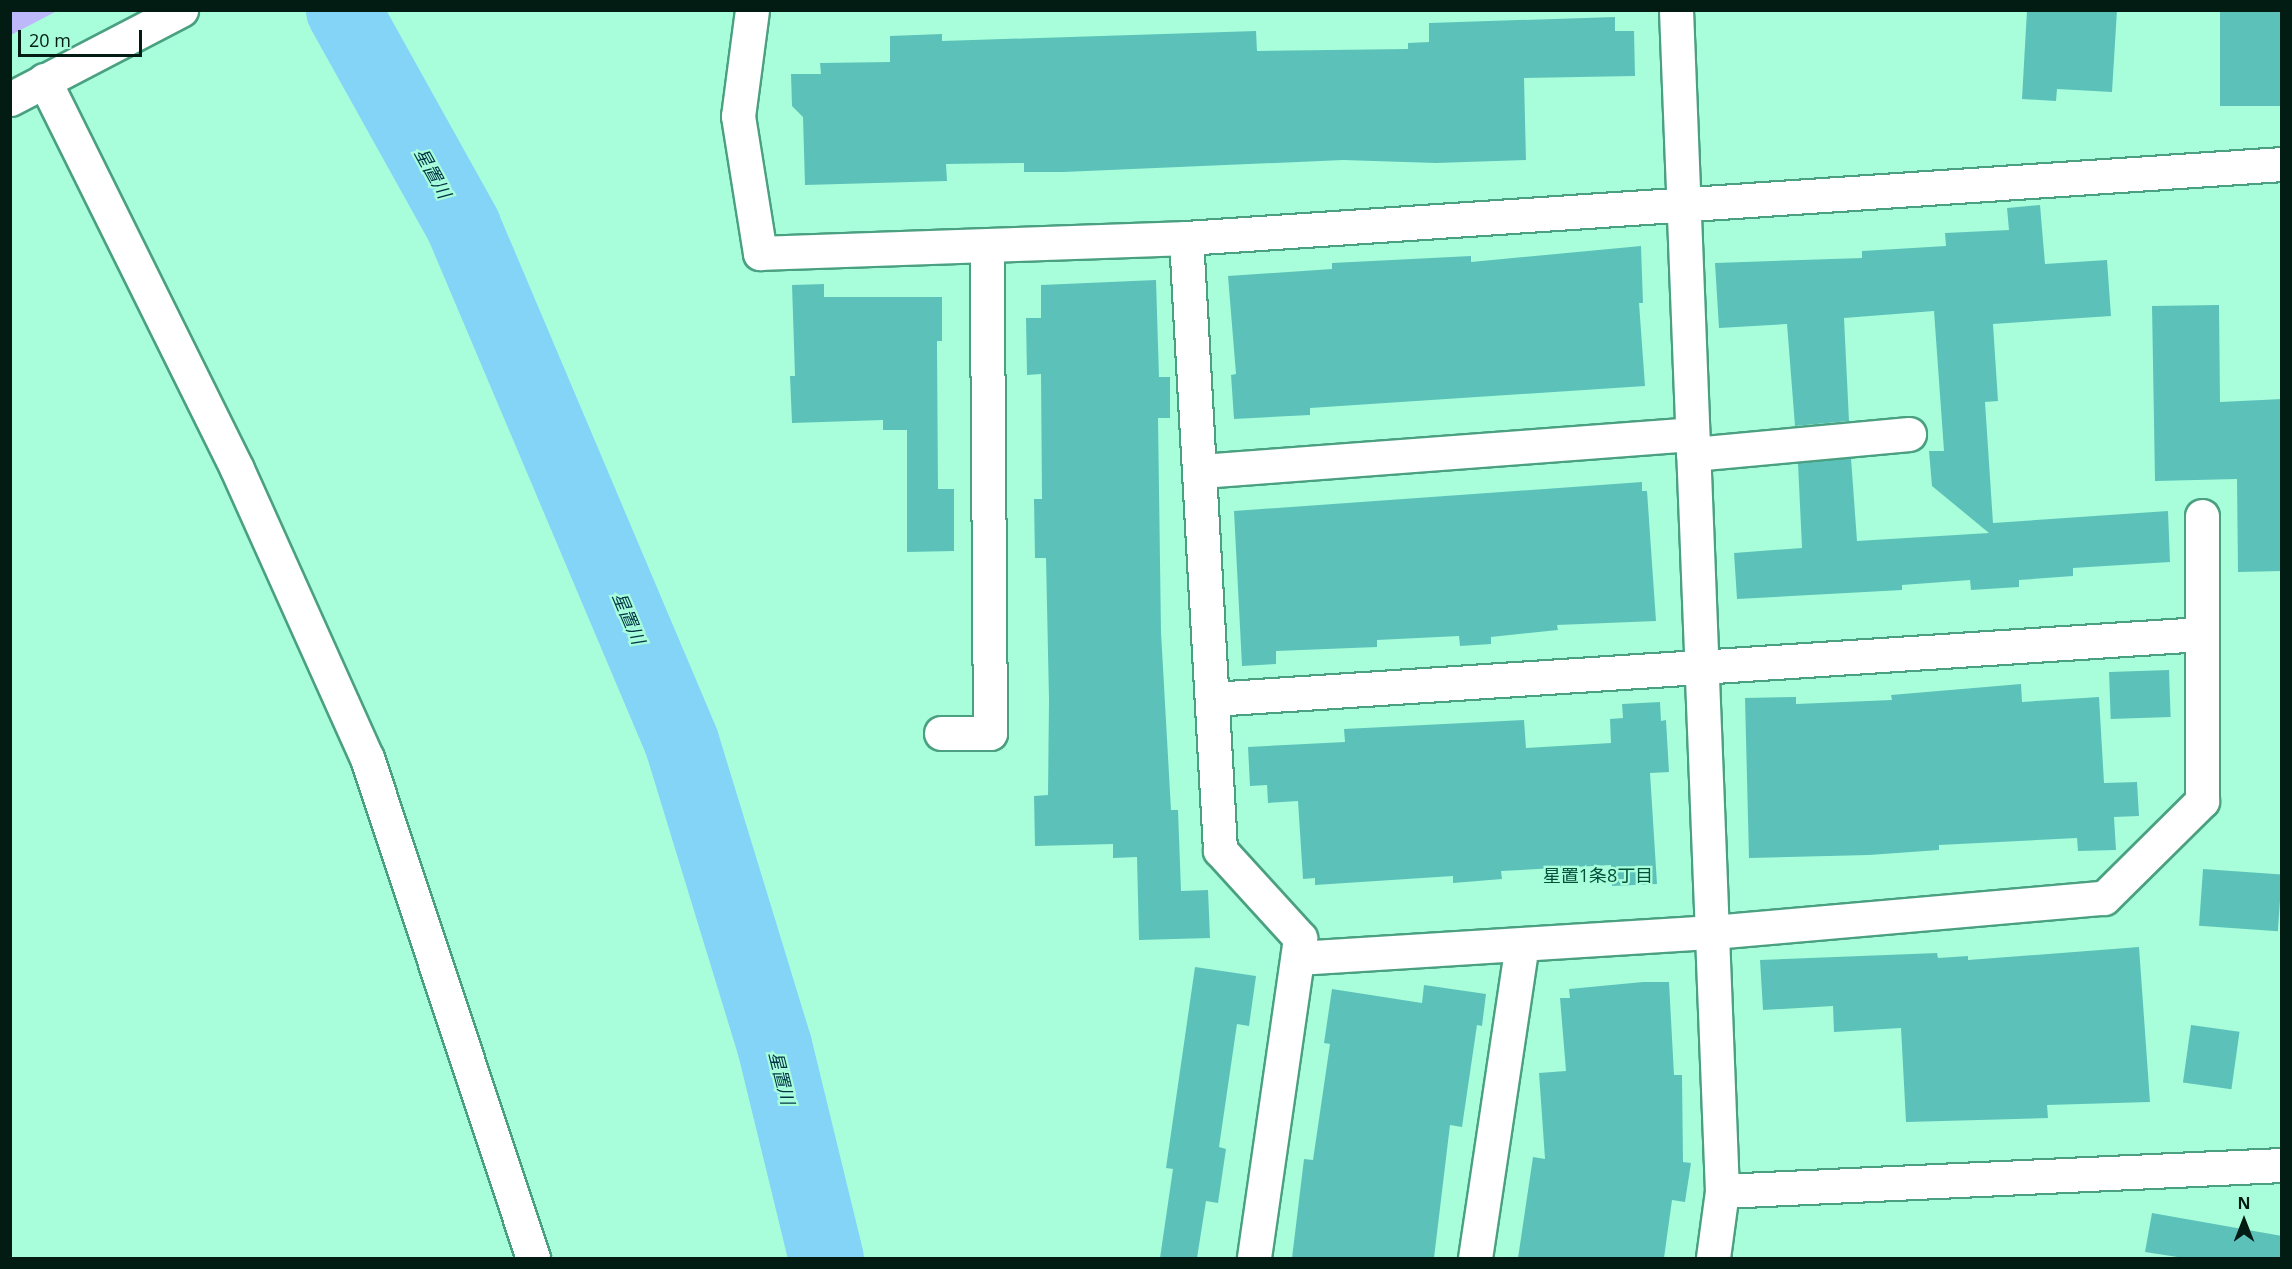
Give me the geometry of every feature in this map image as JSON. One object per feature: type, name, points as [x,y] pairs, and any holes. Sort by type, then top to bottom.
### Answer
[{"type":"street","points":[[752,10],[738,116],[760,253],[987,247],[1186,238],[1683,202],[2282,164]]},
{"type":"street","points":[[1676,10],[1722,1191],[1713,1258]]},
{"type":"street","points":[[10,99],[168,17]]},
{"type":"street","points":[[45,80],[237,469],[367,758],[532,1258]]},
{"type":"street","points":[[1186,238],[1202,471],[1220,850],[1300,938],[1254,1258]]},
{"type":"street","points":[[941,733],[990,733],[987,247]]},
{"type":"street","points":[[1202,471],[1909,434]]},
{"type":"street","points":[[1298,958],[1712,932],[2104,898],[2202,801],[2202,516]]},
{"type":"street","points":[[1212,699],[2202,634]]},
{"type":"street","points":[[1475,1258],[1522,944]]},
{"type":"street","points":[[1722,1191],[2282,1165]]},
{"type":"shaded area","points":[[11,10],[57,10],[57,11],[11,35]]},
{"type":"building","points":[[2027,10],[2117,10],[2112,92],[2057,89],[2056,101],[2022,99]]},
{"type":"building","points":[[2220,10],[2282,10],[2282,106],[2220,106]]},
{"type":"building","points":[[1615,17],[1615,31],[1634,31],[1635,76],[1524,78],[1526,160],[1436,163],[1343,160],[1063,172],[1024,172],[1024,163],[946,164],[947,181],[805,185],[803,117],[792,106],[791,74],[821,74],[820,63],[890,62],[890,36],[942,34],[942,41],[1256,31],[1257,51],[1408,49],[1408,43],[1429,42],[1429,23]]},
{"type":"building","points":[[2040,205],[2045,264],[2107,260],[2111,316],[1993,324],[1998,401],[1985,402],[1993,523],[2168,511],[2170,562],[2073,568],[2073,576],[2019,580],[2019,587],[1971,590],[1970,580],[1902,585],[1902,590],[1737,599],[1734,553],[1802,548],[1798,463],[1851,458],[1857,541],[1989,533],[1932,486],[1929,451],[1944,451],[1934,311],[1844,318],[1849,421],[1795,426],[1787,324],[1719,328],[1715,263],[1862,258],[1862,251],[1946,246],[1945,233],[2009,230],[2007,208]]},
{"type":"building","points":[[1641,246],[1643,303],[1639,303],[1645,386],[1310,408],[1310,415],[1234,419],[1231,375],[1236,374],[1228,276],[1332,269],[1332,263],[1471,256],[1471,262]]},
{"type":"building","points":[[1156,280],[1159,377],[1170,377],[1170,418],[1158,418],[1161,632],[1171,810],[1178,810],[1181,891],[1208,890],[1210,938],[1139,940],[1137,857],[1113,858],[1113,844],[1035,846],[1034,796],[1048,795],[1049,700],[1046,558],[1035,558],[1034,499],[1042,499],[1041,374],[1027,375],[1026,318],[1041,318],[1041,285]]},
{"type":"building","points":[[824,284],[824,297],[942,297],[942,341],[937,341],[938,489],[954,489],[954,551],[907,552],[907,430],[883,430],[883,420],[792,423],[790,376],[795,376],[792,285]]},
{"type":"building","points":[[2219,305],[2220,402],[2282,399],[2282,571],[2238,572],[2237,479],[2155,481],[2152,306]]},
{"type":"building","points":[[1642,482],[1642,491],[1647,491],[1656,621],[1557,625],[1558,630],[1491,637],[1491,644],[1460,646],[1459,636],[1377,640],[1377,647],[1276,651],[1276,664],[1242,666],[1234,511]]},
{"type":"building","points":[[2169,670],[2171,717],[2111,719],[2109,672]]},
{"type":"building","points":[[2021,684],[2022,702],[2099,697],[2104,783],[2137,782],[2139,816],[2114,817],[2116,850],[2078,851],[2077,838],[1939,845],[1939,850],[1869,855],[1749,858],[1745,698],[1796,697],[1796,704],[1892,700],[1891,695]]},
{"type":"building","points":[[1660,702],[1661,721],[1666,720],[1669,772],[1650,773],[1657,884],[1612,886],[1611,865],[1501,871],[1502,879],[1453,883],[1453,876],[1315,885],[1315,878],[1303,879],[1298,801],[1268,803],[1267,785],[1250,786],[1248,747],[1345,742],[1344,729],[1524,720],[1526,748],[1611,743],[1610,719],[1623,718],[1622,704]]},
{"type":"building","points":[[2203,869],[2282,875],[2278,931],[2199,926]]},
{"type":"building","points":[[2139,947],[2150,1102],[2047,1105],[2048,1118],[1906,1122],[1901,1028],[1834,1032],[1833,1006],[1763,1010],[1760,960],[1937,953],[1938,958],[1968,956],[1968,960]]},
{"type":"building","points":[[1195,967],[1256,976],[1249,1026],[1237,1024],[1219,1147],[1226,1149],[1218,1203],[1206,1201],[1197,1258],[1160,1258],[1173,1169],[1166,1168]]},
{"type":"building","points":[[1643,982],[1669,982],[1674,1075],[1682,1075],[1683,1162],[1691,1163],[1685,1202],[1672,1200],[1664,1258],[1518,1258],[1533,1157],[1545,1159],[1539,1073],[1566,1071],[1560,998],[1570,998],[1569,989]]},
{"type":"building","points":[[1424,985],[1486,994],[1482,1026],[1477,1025],[1462,1127],[1450,1125],[1434,1258],[1292,1258],[1304,1159],[1313,1160],[1330,1044],[1324,1043],[1332,989],[1422,1003]]},
{"type":"building","points":[[2191,1025],[2240,1032],[2231,1089],[2183,1082]]},
{"type":"building","points":[[2152,1213],[2282,1236],[2282,1258],[2184,1258],[2145,1252]]},
{"type":"waterway","name":"星置川","points":[[343,10],[463,226],[681,741],[774,1045],[826,1258]]},
{"type":"district","name":"星置1条8丁目","points":[[1598,875]]}]
